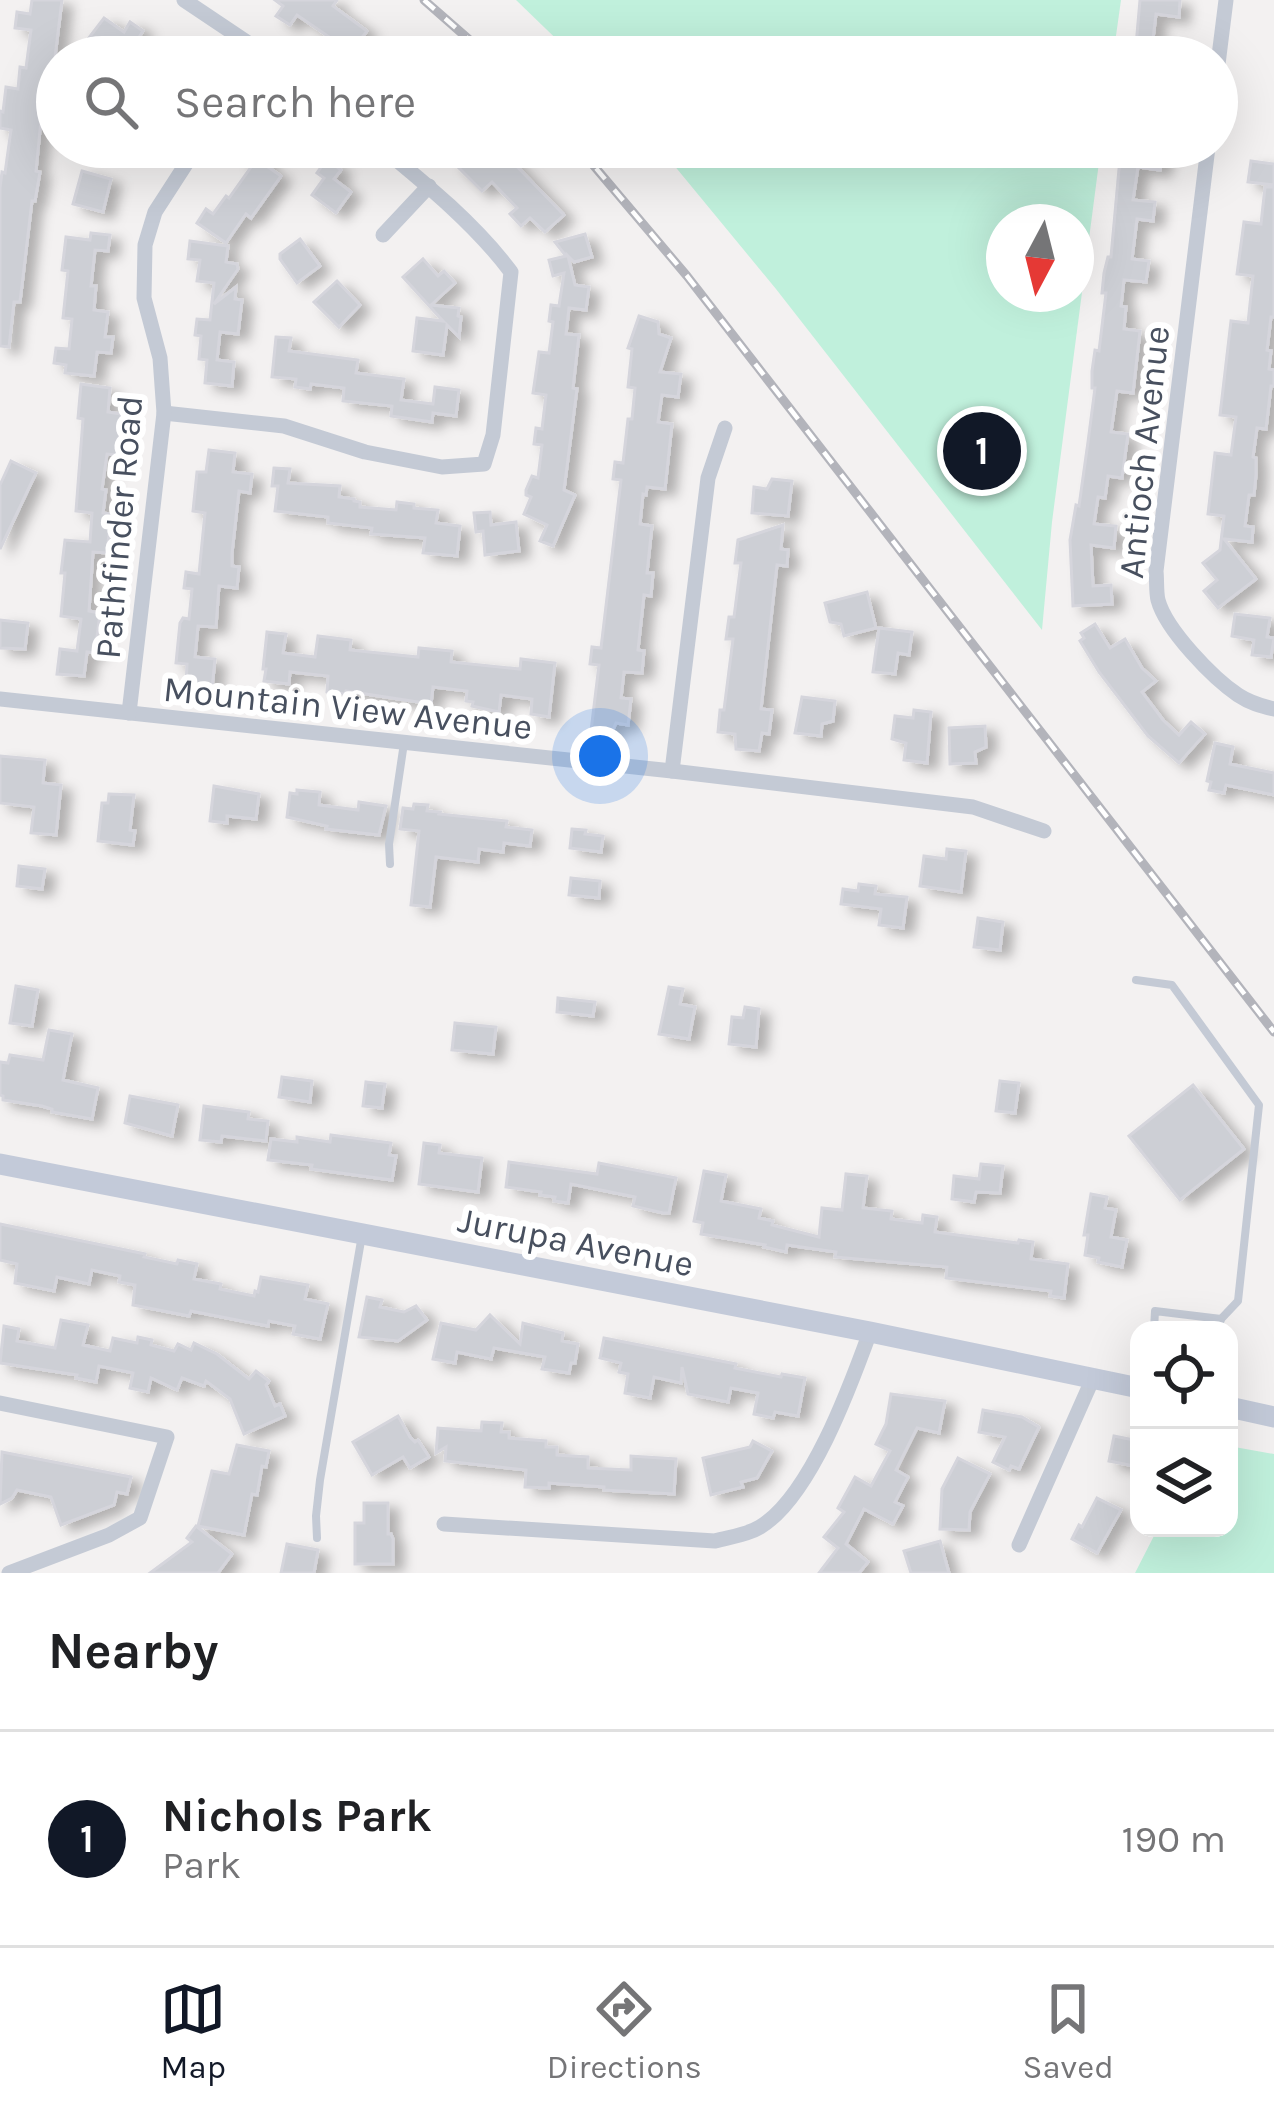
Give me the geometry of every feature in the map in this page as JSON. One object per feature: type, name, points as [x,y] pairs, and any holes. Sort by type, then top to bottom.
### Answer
[{"type":"main road","name":"Jurupa Avenue","points":[[0,1164],[1130,1386]]},
{"type":"main road","points":[[1238,1409],[1274,1417]]},
{"type":"street","points":[[184,0],[238,36]]},
{"type":"street","points":[[1222,36],[1226,0]]},
{"type":"street","name":"Pathfinder Road","points":[[129,713],[164,413],[160,358],[144,298],[145,245],[155,212],[181,168]]},
{"type":"street","points":[[164,413],[284,426],[365,452],[442,467],[484,464],[493,434],[511,272],[496,251],[407,168]]},
{"type":"street","name":"Antioch Avenue","points":[[1205,168],[1156,572],[1158,601],[1171,625],[1209,670],[1237,694],[1274,709]]},
{"type":"street","points":[[382,235],[429,186]]},
{"type":"street","points":[[672,771],[708,478],[725,428]]},
{"type":"street","name":"Mountain View Avenue","points":[[0,699],[973,807],[1044,831]]},
{"type":"street","points":[[444,1524],[715,1541],[757,1530],[786,1507],[842,1410],[870,1332]]},
{"type":"street","points":[[1018,1545],[1093,1378]]},
{"type":"street","points":[[0,1403],[167,1437],[140,1518],[109,1535],[9,1573]]},
{"type":"lane","points":[[390,864],[404,743]]},
{"type":"lane","points":[[1136,980],[1172,986],[1259,1105],[1238,1301],[1222,1321]]},
{"type":"lane","points":[[317,1538],[320,1480],[362,1234]]},
{"type":"lane","points":[[1155,1321],[1156,1311],[1201,1321]]},
{"type":"green space","points":[[516,0],[1121,0],[1116,36],[553,36]]},
{"type":"green space","points":[[676,168],[1098,168],[1094,204],[986,204],[986,312],[1079,312],[1042,630]]},
{"type":"green space","points":[[1238,1448],[1274,1454],[1274,1573],[1135,1573],[1153,1537],[1238,1537]]},
{"type":"building","points":[[32,0],[62,0],[58,36],[36,36],[36,171],[40,172],[9,347],[0,346],[0,188],[11,130],[0,128],[0,111],[6,87],[18,89],[20,67],[26,68],[31,30],[15,28],[17,12],[30,14]]},
{"type":"building","points":[[275,0],[337,0],[333,6],[367,31],[363,36],[328,36],[297,15],[290,25],[276,16],[283,6]]},
{"type":"building","points":[[1140,0],[1180,0],[1179,17],[1156,14],[1153,36],[1137,36]]},
{"type":"building","points":[[104,18],[124,32],[130,22],[143,31],[140,36],[90,36]]},
{"type":"building","points":[[1251,161],[1274,164],[1274,185],[1248,182]]},
{"type":"building","points":[[250,168],[270,168],[281,176],[226,243],[197,223],[206,209],[213,214]]},
{"type":"building","points":[[321,168],[341,170],[334,179],[351,192],[336,213],[312,195],[324,178],[317,173]]},
{"type":"building","points":[[459,168],[518,168],[564,215],[545,232],[530,218],[521,226],[510,214],[517,208],[492,182],[482,191]]},
{"type":"building","points":[[1119,168],[1138,168],[1133,200],[1155,202],[1153,221],[1137,219],[1132,259],[1149,261],[1146,282],[1124,280],[1124,329],[1140,331],[1133,393],[1117,391],[1111,432],[1128,434],[1122,478],[1108,476],[1105,498],[1098,497],[1094,524],[1116,526],[1114,548],[1091,545],[1093,586],[1111,585],[1112,604],[1073,606],[1070,540],[1095,388],[1092,371],[1095,350],[1099,351],[1104,273],[1111,257]]},
{"type":"building","points":[[82,171],[111,179],[103,212],[73,204]]},
{"type":"building","points":[[1265,187],[1274,187],[1274,317],[1267,350],[1271,351],[1274,386],[1266,429],[1257,428],[1254,495],[1249,495],[1245,526],[1253,527],[1252,542],[1224,539],[1256,579],[1218,608],[1204,591],[1217,580],[1203,563],[1220,550],[1224,516],[1208,514],[1215,453],[1231,455],[1236,417],[1220,415],[1231,321],[1248,323],[1253,276],[1237,274],[1244,222],[1261,224]]},
{"type":"building","points":[[91,233],[110,235],[108,251],[95,250],[91,286],[96,286],[94,310],[108,312],[105,337],[113,337],[111,353],[97,352],[94,376],[65,373],[66,365],[54,363],[56,348],[69,349],[72,319],[63,318],[66,237],[90,240]]},
{"type":"building","points":[[585,234],[592,257],[574,262],[568,256],[575,285],[589,287],[586,310],[569,308],[566,334],[579,335],[564,490],[575,495],[553,546],[540,541],[547,525],[524,514],[531,497],[526,490],[532,476],[538,478],[542,445],[534,444],[536,428],[542,429],[546,395],[533,393],[539,352],[549,353],[551,305],[559,306],[564,273],[553,276],[549,260],[566,256],[555,242]]},
{"type":"building","points":[[300,239],[320,266],[297,283],[280,254]]},
{"type":"building","points":[[190,241],[228,246],[226,262],[237,264],[214,304],[236,287],[235,299],[242,300],[238,334],[220,332],[217,360],[234,362],[232,386],[205,383],[207,360],[199,359],[201,336],[195,335],[197,319],[210,320],[214,283],[197,281],[200,260],[188,259]]},
{"type":"building","points":[[423,259],[438,276],[444,271],[455,283],[431,305],[459,308],[459,337],[447,325],[443,355],[413,351],[417,318],[443,321],[403,277]]},
{"type":"building","points":[[337,281],[360,305],[339,327],[314,302]]},
{"type":"building","points":[[639,316],[658,322],[659,334],[671,338],[660,372],[681,374],[678,397],[662,395],[658,422],[672,424],[665,489],[647,487],[643,494],[640,524],[652,526],[647,573],[653,573],[651,596],[644,595],[638,650],[644,651],[642,673],[624,672],[621,698],[631,699],[628,725],[616,723],[611,734],[591,731],[599,665],[590,664],[592,647],[601,648],[621,480],[613,479],[615,462],[623,463],[628,419],[632,419],[635,388],[628,387],[632,349],[628,348]]},
{"type":"building","points":[[276,337],[291,338],[289,351],[358,360],[356,373],[404,379],[401,400],[433,404],[435,387],[459,390],[456,416],[433,413],[432,422],[391,416],[392,406],[343,401],[344,388],[295,387],[296,379],[272,377]]},
{"type":"building","points":[[81,384],[110,388],[108,412],[121,414],[118,455],[107,454],[102,489],[106,490],[103,513],[111,514],[107,553],[93,552],[89,611],[100,613],[95,653],[87,652],[84,676],[57,674],[60,649],[77,651],[81,619],[61,616],[65,540],[90,542],[92,513],[76,511]]},
{"type":"building","points":[[209,450],[235,453],[233,472],[252,474],[250,493],[239,491],[232,553],[232,566],[239,567],[237,588],[219,586],[216,627],[198,626],[195,657],[215,659],[212,689],[186,686],[187,664],[176,663],[180,623],[189,619],[192,589],[184,588],[186,572],[199,574],[205,513],[193,511],[197,472],[206,472]]},
{"type":"building","points":[[11,461],[36,473],[0,549],[0,485]]},
{"type":"building","points":[[274,468],[290,469],[288,483],[340,486],[339,497],[354,499],[360,507],[396,510],[397,502],[438,510],[436,523],[460,526],[457,556],[423,553],[425,538],[371,534],[372,528],[328,523],[328,517],[275,511]]},
{"type":"building","points":[[772,479],[792,481],[788,516],[752,513],[754,487],[767,489]]},
{"type":"building","points":[[490,512],[491,525],[516,522],[519,551],[485,555],[483,531],[476,532],[474,513]]},
{"type":"building","points":[[783,525],[781,549],[788,550],[787,566],[777,565],[761,709],[772,710],[769,734],[762,733],[759,751],[736,749],[735,734],[718,732],[733,639],[726,639],[741,563],[735,563],[738,540]]},
{"type":"building","points":[[867,592],[876,628],[844,636],[841,624],[830,622],[825,603]]},
{"type":"building","points":[[1235,614],[1270,618],[1271,657],[1252,655],[1254,640],[1232,636]]},
{"type":"building","points":[[0,620],[28,623],[25,649],[0,648]]},
{"type":"building","points":[[1095,624],[1110,648],[1125,639],[1156,681],[1142,692],[1163,720],[1179,735],[1191,722],[1205,734],[1179,763],[1148,736],[1080,641],[1081,633]]},
{"type":"building","points":[[879,628],[912,632],[909,655],[898,653],[895,674],[873,672]]},
{"type":"building","points":[[267,632],[286,634],[283,653],[315,657],[318,636],[351,640],[350,650],[418,657],[419,648],[452,651],[451,662],[520,669],[521,659],[555,663],[549,717],[531,714],[532,699],[501,695],[499,712],[472,706],[473,702],[466,701],[467,691],[433,687],[431,704],[327,692],[328,676],[290,672],[289,684],[264,681]]},
{"type":"building","points":[[802,697],[835,701],[833,721],[822,724],[821,736],[795,733]]},
{"type":"building","points":[[914,710],[931,712],[927,763],[904,760],[906,743],[892,739],[895,716],[913,718]]},
{"type":"building","points":[[985,726],[986,747],[975,752],[976,763],[950,764],[949,728]]},
{"type":"building","points":[[1215,743],[1233,747],[1230,764],[1274,773],[1274,795],[1226,785],[1224,793],[1209,790]]},
{"type":"building","points":[[0,756],[45,760],[43,783],[61,785],[56,835],[31,833],[34,807],[0,803]]},
{"type":"building","points":[[214,786],[259,794],[256,819],[227,816],[227,823],[210,821]]},
{"type":"building","points":[[297,790],[320,792],[319,805],[358,810],[359,802],[386,806],[379,835],[326,829],[287,817],[290,793],[297,794]]},
{"type":"building","points":[[109,794],[134,795],[133,845],[98,841],[102,803],[108,803]]},
{"type":"building","points":[[414,804],[428,805],[427,811],[439,814],[507,821],[506,827],[532,830],[530,846],[504,843],[503,852],[479,849],[478,862],[436,857],[430,907],[411,905],[419,831],[400,829],[403,808],[413,809]]},
{"type":"building","points":[[572,829],[603,836],[601,852],[570,848]]},
{"type":"building","points":[[947,849],[966,851],[961,892],[920,886],[924,856],[946,859]]},
{"type":"building","points":[[19,866],[45,869],[42,889],[17,886]]},
{"type":"building","points":[[571,878],[600,881],[599,898],[569,895]]},
{"type":"building","points":[[859,884],[876,886],[875,894],[907,897],[903,928],[879,925],[881,909],[841,904],[843,889],[858,891]]},
{"type":"building","points":[[978,918],[1003,922],[1000,950],[974,947]]},
{"type":"building","points":[[16,986],[38,990],[32,1026],[10,1023]]},
{"type":"building","points":[[669,987],[683,989],[680,1004],[695,1007],[689,1039],[659,1034]]},
{"type":"building","points":[[558,998],[595,1002],[593,1016],[557,1012]]},
{"type":"building","points":[[745,1007],[759,1009],[756,1047],[729,1044],[732,1017],[743,1018]]},
{"type":"building","points":[[455,1023],[496,1027],[493,1054],[452,1050]]},
{"type":"building","points":[[49,1030],[72,1034],[63,1080],[98,1088],[92,1119],[3,1100],[0,1095],[0,1062],[8,1063],[10,1055],[43,1060]]},
{"type":"building","points":[[282,1077],[312,1081],[310,1102],[279,1097]]},
{"type":"building","points":[[1000,1081],[1019,1083],[1015,1113],[996,1111]]},
{"type":"building","points":[[366,1082],[385,1084],[382,1108],[363,1106]]},
{"type":"building","points":[[1193,1085],[1244,1149],[1180,1200],[1129,1136]]},
{"type":"building","points":[[130,1096],[178,1105],[172,1136],[125,1123]]},
{"type":"building","points":[[204,1106],[249,1112],[248,1119],[268,1121],[266,1141],[222,1136],[221,1142],[200,1140]]},
{"type":"building","points":[[331,1135],[391,1143],[389,1155],[396,1156],[392,1180],[268,1160],[271,1139],[330,1142]]},
{"type":"building","points":[[424,1143],[440,1145],[439,1153],[482,1158],[478,1192],[419,1184]]},
{"type":"building","points":[[509,1162],[597,1174],[599,1163],[676,1178],[669,1213],[633,1206],[635,1197],[571,1184],[568,1203],[541,1192],[506,1187]]},
{"type":"building","points":[[981,1164],[1003,1166],[1000,1193],[976,1192],[974,1202],[952,1199],[954,1176],[979,1179]]},
{"type":"building","points":[[704,1171],[726,1175],[721,1201],[761,1209],[759,1218],[773,1221],[772,1225],[819,1237],[822,1208],[842,1210],[846,1174],[867,1176],[863,1208],[892,1211],[891,1219],[922,1223],[923,1215],[937,1217],[935,1232],[1033,1242],[1031,1259],[1068,1264],[1064,1298],[1050,1296],[1051,1291],[946,1278],[947,1267],[835,1257],[836,1252],[787,1245],[786,1252],[701,1234],[703,1223],[694,1221]]},
{"type":"building","points":[[1091,1194],[1107,1197],[1105,1208],[1116,1210],[1111,1237],[1127,1240],[1122,1267],[1085,1255]]},
{"type":"building","points":[[0,1224],[177,1264],[178,1260],[197,1264],[194,1279],[254,1296],[261,1277],[308,1285],[305,1299],[328,1304],[320,1339],[293,1334],[295,1326],[269,1321],[268,1326],[133,1305],[135,1285],[92,1270],[89,1284],[57,1277],[54,1291],[15,1283],[17,1264],[0,1260]]},
{"type":"building","points":[[367,1297],[382,1300],[380,1307],[404,1312],[416,1306],[427,1320],[398,1341],[359,1337]]},
{"type":"building","points":[[490,1315],[520,1344],[523,1323],[563,1333],[562,1341],[578,1344],[569,1373],[542,1369],[545,1357],[494,1348],[491,1359],[457,1352],[455,1363],[433,1359],[441,1323],[476,1330]]},
{"type":"building","points":[[61,1320],[88,1325],[83,1345],[110,1351],[113,1338],[137,1343],[138,1337],[174,1351],[178,1344],[191,1350],[194,1343],[249,1379],[256,1371],[269,1381],[266,1385],[275,1406],[280,1404],[285,1416],[244,1434],[230,1399],[206,1381],[204,1386],[182,1378],[177,1390],[151,1378],[148,1392],[130,1388],[133,1373],[99,1366],[96,1382],[0,1363],[4,1326],[19,1329],[17,1341],[55,1348]]},
{"type":"building","points":[[604,1338],[736,1364],[735,1368],[805,1378],[798,1416],[754,1414],[758,1393],[731,1388],[728,1402],[688,1394],[682,1367],[681,1383],[654,1377],[650,1398],[625,1393],[628,1374],[619,1372],[621,1363],[600,1358]]},
{"type":"building","points":[[891,1394],[945,1401],[939,1433],[917,1428],[896,1470],[908,1477],[895,1502],[903,1506],[893,1524],[864,1509],[846,1544],[868,1562],[859,1573],[819,1573],[838,1548],[824,1537],[844,1512],[838,1508],[855,1477],[871,1486],[890,1451],[876,1444],[886,1424]]},
{"type":"building","points":[[983,1410],[1022,1417],[1039,1427],[1019,1469],[993,1462],[1005,1437],[979,1432]]},
{"type":"building","points":[[398,1416],[429,1457],[410,1468],[403,1457],[372,1475],[353,1442]]},
{"type":"building","points":[[482,1422],[502,1423],[501,1432],[509,1432],[509,1438],[546,1441],[546,1447],[557,1447],[557,1455],[588,1457],[588,1468],[631,1470],[631,1456],[676,1459],[674,1494],[549,1483],[549,1488],[525,1487],[526,1470],[445,1461],[446,1447],[436,1453],[438,1428],[481,1431]]},
{"type":"building","points":[[1114,1436],[1130,1439],[1130,1465],[1109,1461]]},
{"type":"building","points":[[753,1441],[772,1451],[757,1478],[711,1495],[703,1458],[750,1447]]},
{"type":"building","points":[[237,1445],[269,1451],[257,1495],[252,1494],[244,1535],[198,1526],[212,1471],[229,1474]]},
{"type":"building","points":[[2,1452],[131,1477],[127,1494],[117,1492],[114,1505],[61,1525],[51,1497],[17,1490],[0,1504]]},
{"type":"building","points":[[958,1458],[990,1474],[970,1512],[969,1530],[940,1529],[942,1489]]},
{"type":"building","points":[[1097,1498],[1121,1510],[1097,1553],[1072,1539]]},
{"type":"building","points":[[364,1503],[388,1503],[393,1564],[355,1564],[355,1523],[364,1523]]},
{"type":"building","points":[[196,1526],[232,1554],[218,1573],[150,1573],[192,1542],[187,1538]]},
{"type":"building","points":[[940,1541],[949,1573],[911,1573],[904,1551]]},
{"type":"building","points":[[287,1544],[318,1550],[314,1573],[281,1573]]},
{"type":"railway","points":[[424,0],[465,36]]},
{"type":"railway","points":[[596,168],[687,276],[1274,1032]]},
{"type":"place","name":"Nichols Park","points":[[982,451]]}]
